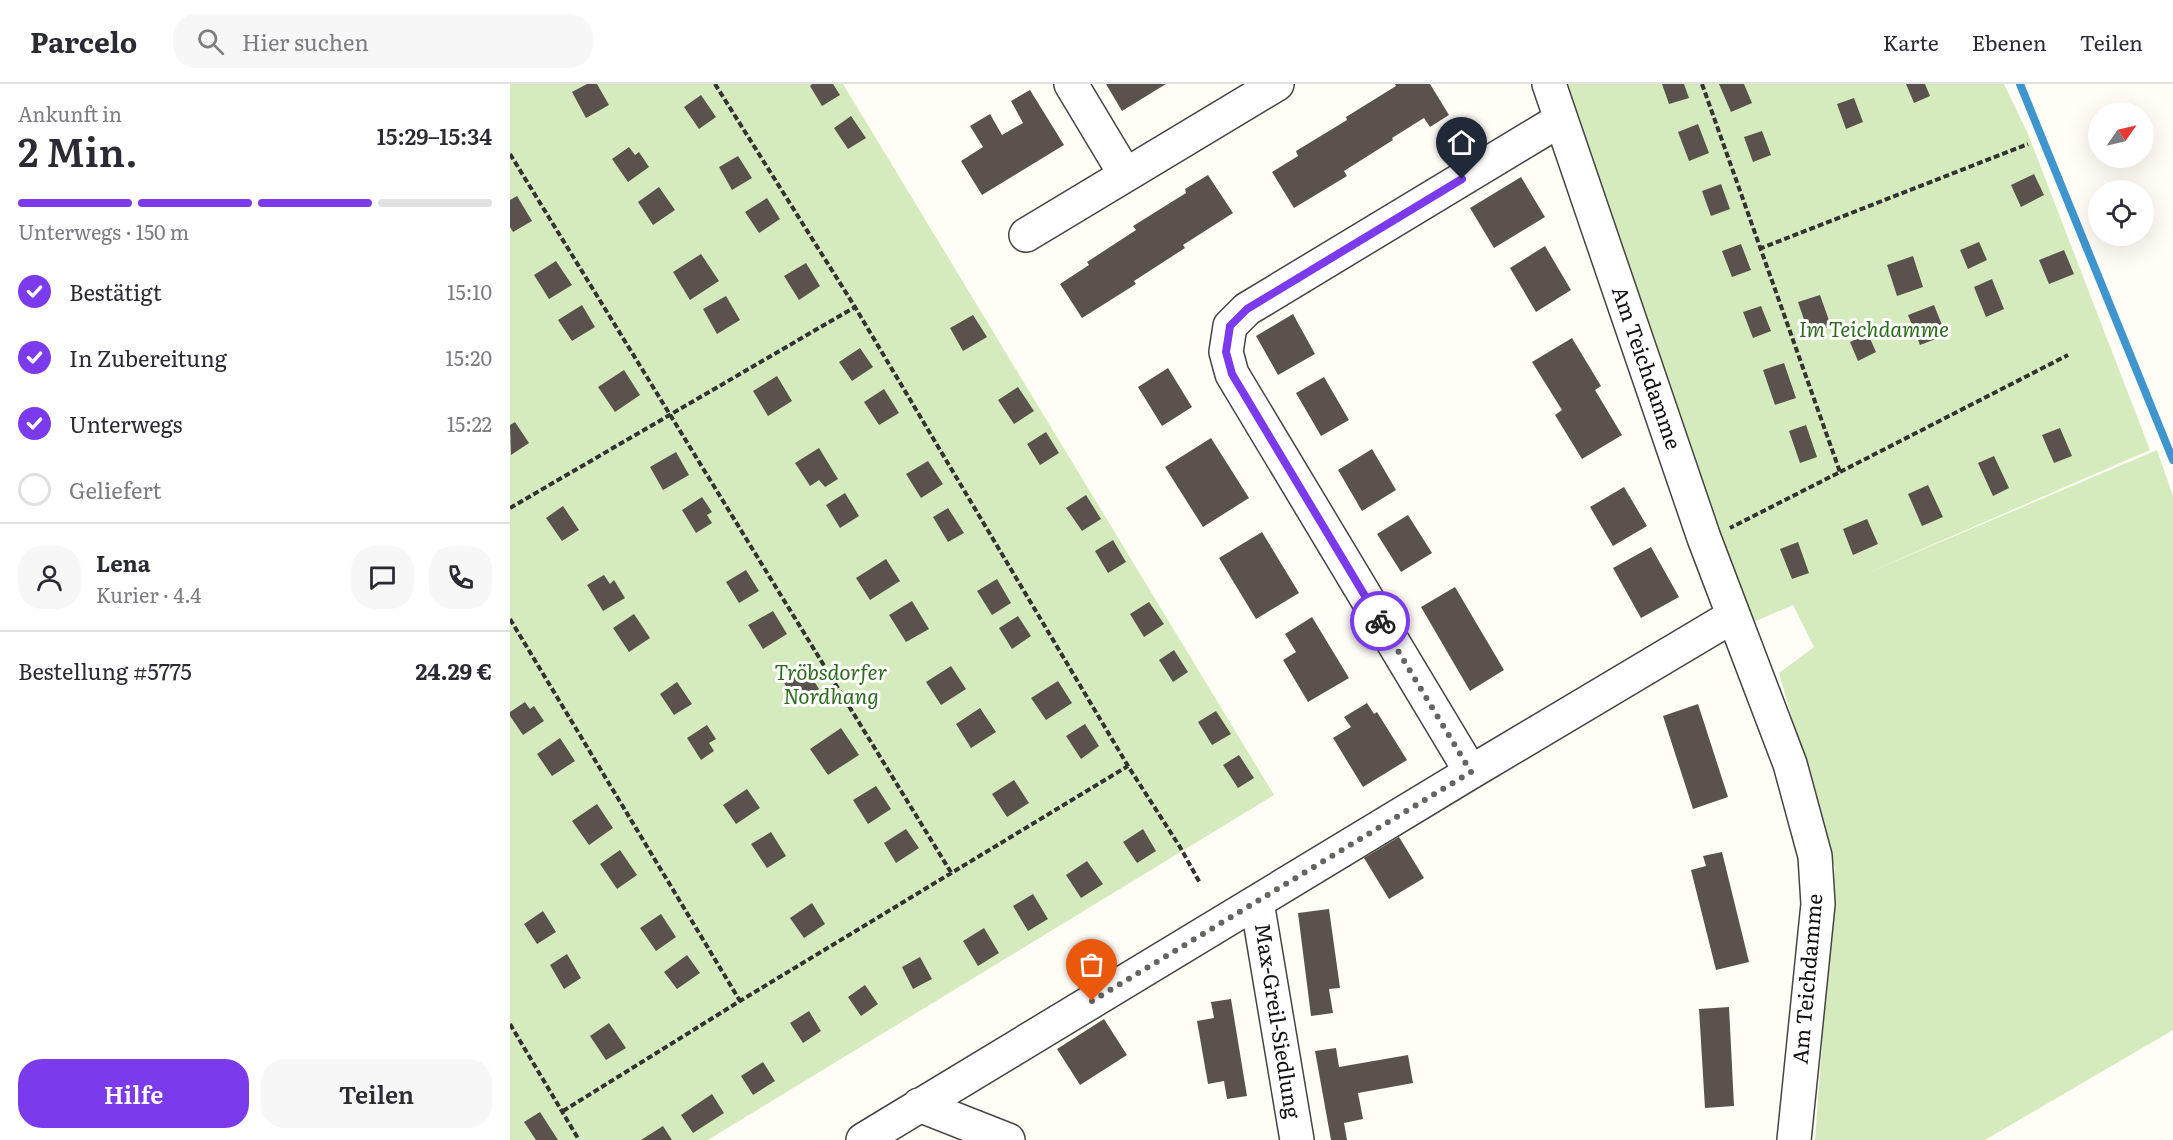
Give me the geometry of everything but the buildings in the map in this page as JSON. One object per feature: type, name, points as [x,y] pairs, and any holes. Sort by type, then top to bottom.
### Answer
[{"type":"street","points":[[1071,84],[1125,174]]},
{"type":"street","points":[[1026,235],[1277,84]]},
{"type":"street","name":"Am Teichdamme","points":[[1549,84],[1733,616],[1790,764],[1815,856],[1818,904],[1794,1140]]},
{"type":"street","points":[[1471,772],[1232,374],[1226,352],[1230,326],[1247,309],[1560,120]]},
{"type":"street","points":[[1257,902],[1733,616]]},
{"type":"street","name":"Max-Greil-Siedlung","points":[[863,1140],[1257,902],[1297,1140]]},
{"type":"street","points":[[919,1105],[1008,1140]]},
{"type":"path","points":[[716,84],[855,307],[1128,766],[1180,847],[1200,884]]},
{"type":"path","points":[[1702,84],[1840,472]]},
{"type":"path","points":[[1760,249],[2028,144]]},
{"type":"path","points":[[510,154],[952,874]]},
{"type":"path","points":[[510,508],[855,307]]},
{"type":"path","points":[[1732,528],[2068,355]]},
{"type":"path","points":[[510,619],[740,1001]]},
{"type":"path","points":[[563,1112],[740,1001],[1128,766]]},
{"type":"path","points":[[510,1024],[579,1140]]},
{"type":"green space","name":"Tröbsdorfer Nordhang","points":[[510,84],[843,84],[1274,795],[708,1140],[510,1140]]},
{"type":"green space","name":"Im Teichdamme","points":[[1564,84],[2004,84],[2028,134],[2150,450],[1858,577],[2157,450],[2173,496],[2173,1030],[1985,1140],[1815,1140],[1835,868],[1779,673],[1814,647],[1793,605],[1749,624]]},
{"type":"waterway","points":[[2020,84],[2173,460]]},
{"type":"way so far","points":[[1092,1001],[1471,772],[1380,621]]},
{"type":"route","points":[[1380,621],[1232,374],[1226,352],[1230,326],[1247,309],[1462,179]]}]
